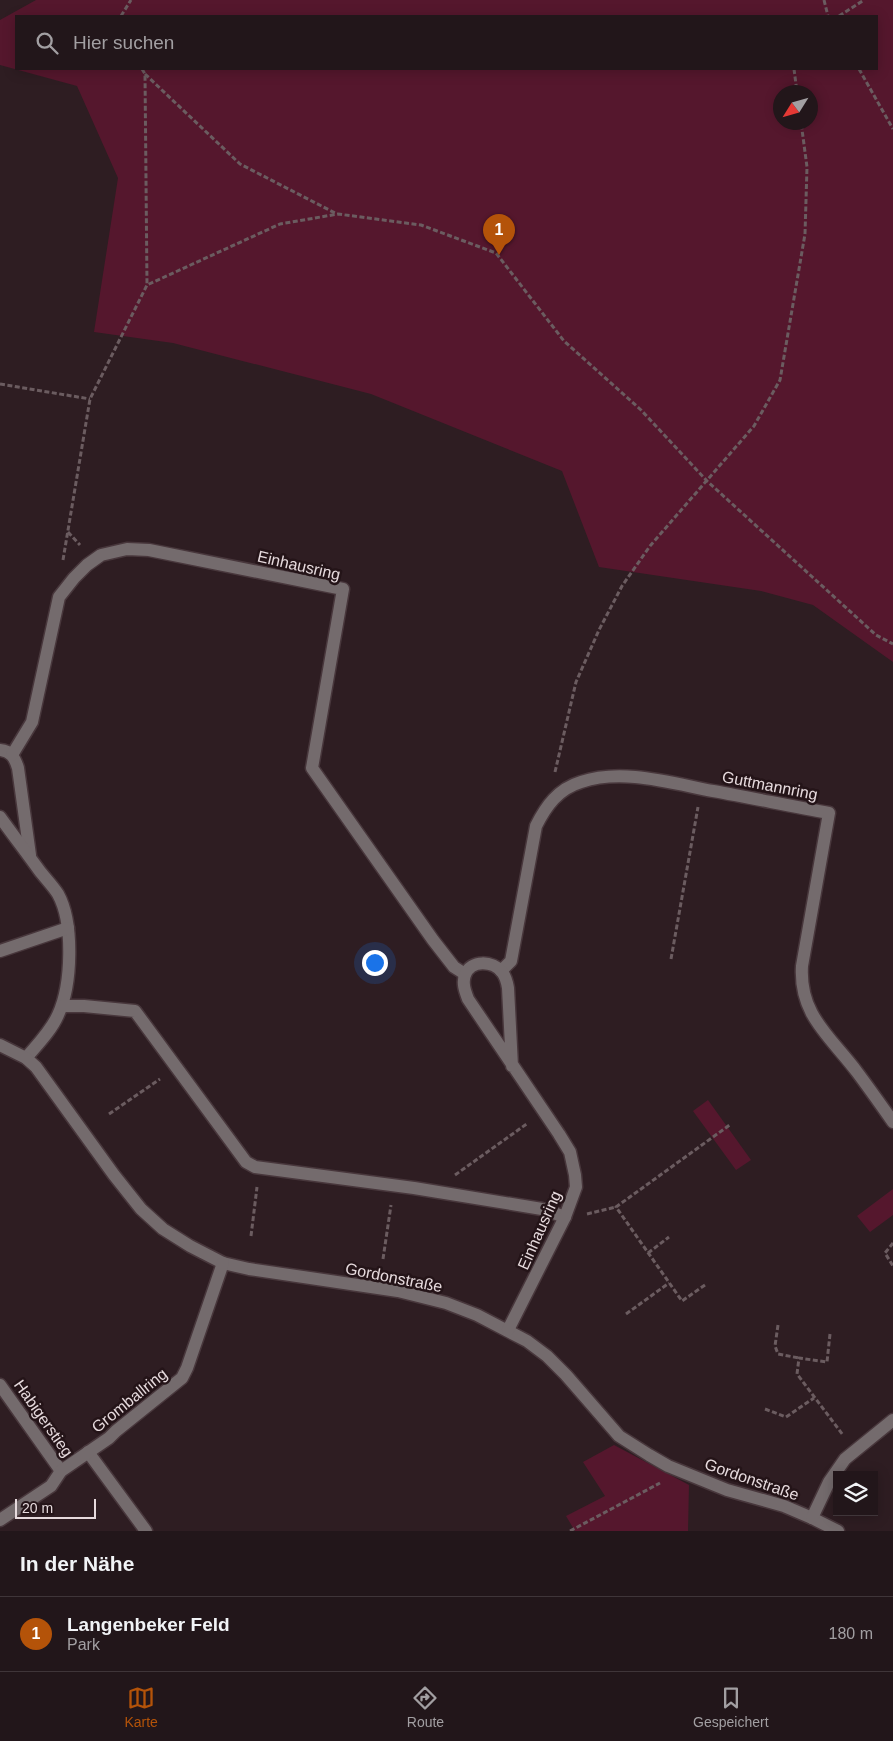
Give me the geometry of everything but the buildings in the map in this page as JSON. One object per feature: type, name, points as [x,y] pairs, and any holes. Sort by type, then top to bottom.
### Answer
[{"type":"street","name":"Einhausring","points":[[6,752],[32,722],[59,597],[74,578],[101,555],[127,549],[149,550],[343,589],[312,768],[433,940],[454,967],[465,974],[464,988],[468,999],[559,1134],[573,1162],[576,1187],[565,1217],[508,1330]]},
{"type":"street","points":[[6,752],[18,768],[30,857]]},
{"type":"street","name":"Guttmannring","points":[[501,971],[511,961],[536,826],[544,809],[559,794],[580,782],[613,777],[648,779],[829,813],[802,966],[801,982],[805,1000],[812,1015],[893,1122]]},
{"type":"street","points":[[0,817],[57,894],[65,910],[68,928],[69,949],[62,1006],[49,1028],[26,1058]]},
{"type":"street","points":[[0,951],[68,928]]},
{"type":"street","points":[[465,974],[479,963],[492,964],[505,977],[508,988],[512,1066]]},
{"type":"street","points":[[62,1006],[84,1006],[135,1011],[246,1162],[255,1167],[542,1208],[565,1217]]},
{"type":"street","name":"Gordonstraße","points":[[0,1045],[26,1058],[36,1067],[141,1209],[163,1229],[190,1246],[223,1263],[268,1272],[398,1291],[446,1303],[478,1315],[527,1341],[547,1356],[619,1436],[668,1466],[727,1490],[784,1506],[838,1531]]},
{"type":"street","name":"Gromballring","points":[[0,1520],[51,1486],[61,1471],[109,1438],[116,1430],[182,1378],[223,1263]]},
{"type":"street","name":"Habigerstieg","points":[[0,1385],[61,1471]]},
{"type":"street","points":[[812,1518],[829,1482],[845,1459],[893,1420]]},
{"type":"street","points":[[88,1452],[146,1531]]},
{"type":"path","points":[[122,15],[131,0]]},
{"type":"path","points":[[824,0],[828,15]]},
{"type":"path","points":[[841,15],[864,0]]},
{"type":"path","points":[[143,70],[240,164],[338,214]]},
{"type":"path","points":[[794,70],[796,85]]},
{"type":"path","points":[[860,70],[893,129]]},
{"type":"path","points":[[63,564],[90,399],[147,285],[145,74]]},
{"type":"path","points":[[559,794],[553,781],[576,682],[599,630],[622,586],[650,546],[754,426],[780,380],[805,234],[807,167],[802,130]]},
{"type":"path","points":[[147,285],[280,224],[338,214],[421,225],[496,254],[564,340],[641,410],[707,481],[876,635],[893,644]]},
{"type":"path","points":[[0,384],[90,399]]},
{"type":"path","points":[[671,959],[699,804]]},
{"type":"path","points":[[109,1114],[177,1067]]},
{"type":"path","points":[[432,1191],[544,1112]]},
{"type":"path","points":[[565,1217],[592,1214],[616,1207],[731,1124]]},
{"type":"path","points":[[251,1236],[260,1168]]},
{"type":"path","points":[[383,1259],[394,1186]]},
{"type":"path","points":[[616,1207],[682,1301],[705,1285]]},
{"type":"path","points":[[648,1253],[670,1237]]},
{"type":"path","points":[[893,1243],[885,1253],[893,1266]]},
{"type":"path","points":[[626,1314],[669,1283]]},
{"type":"path","points":[[778,1325],[775,1346],[778,1354],[799,1358],[827,1362],[830,1334]]},
{"type":"path","points":[[799,1358],[798,1374],[814,1398],[855,1450]]},
{"type":"path","points":[[765,1409],[786,1417],[814,1398]]},
{"type":"path","points":[[570,1531],[662,1482],[668,1466]]},
{"type":"shaded area","points":[[36,0],[893,0],[893,662],[813,605],[761,591],[599,567],[562,471],[371,394],[173,343],[94,332],[118,178],[77,86],[18,70],[878,70],[878,15],[15,15],[15,69],[0,65],[0,20]]},
{"type":"shaded area","points":[[708,1100],[751,1160],[736,1170],[693,1111]]},
{"type":"shaded area","points":[[893,1189],[893,1215],[870,1232],[857,1216]]},
{"type":"shaded area","points":[[614,1445],[689,1485],[688,1531],[575,1531],[566,1516],[605,1496],[583,1462]]},
{"type":"place","name":"Langenbeker Feld","points":[[499,255]]}]
